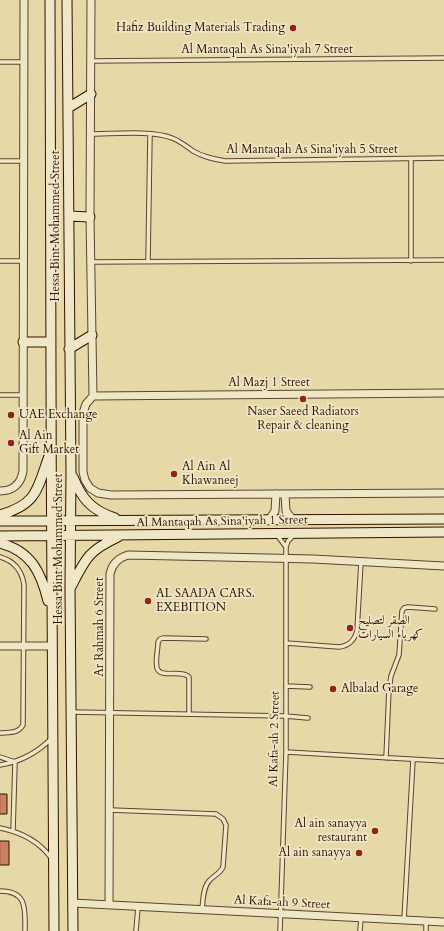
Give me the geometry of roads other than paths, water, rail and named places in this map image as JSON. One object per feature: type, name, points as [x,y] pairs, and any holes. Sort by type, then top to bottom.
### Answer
[{"type":"main road","name":"Hessa Bint Mohammed Street","points":[[50,0],[50,342],[54,931]]},
{"type":"main road","name":"Hessa Bint Mohammed Street","points":[[67,0],[73,931]]},
{"type":"main road","points":[[68,108],[91,94]]},
{"type":"main road","points":[[69,216],[90,217]]},
{"type":"main road","points":[[69,349],[92,334]]},
{"type":"main road","points":[[23,342],[50,342]]},
{"type":"main road","points":[[0,515],[18,509],[34,495],[41,482],[51,451]]},
{"type":"main road","points":[[71,473],[81,494],[90,505],[106,515],[124,520]]},
{"type":"main road","name":"Al Mantaqah As Sina'iyah 1 Street","points":[[0,521],[444,519]]},
{"type":"main road","points":[[361,533],[364,524],[376,520]]},
{"type":"main road","name":"Al Mantaqah As Sina'iyah 1 Street","points":[[0,536],[444,532]]},
{"type":"main road","points":[[70,588],[84,562],[93,551],[105,543],[122,535]]},
{"type":"main road","points":[[0,544],[19,551],[33,564],[42,581],[52,614]]},
{"type":"street","points":[[0,491],[9,490],[17,485],[23,471],[24,0]]},
{"type":"street","points":[[91,0],[90,217],[94,396],[84,408],[82,418],[82,472],[87,484],[98,493],[111,495],[444,493]]},
{"type":"street","name":"Al Mazj 1 Street","points":[[94,396],[444,393]]},
{"type":"street","points":[[268,520],[275,511],[276,494]]},
{"type":"street","points":[[286,494],[286,511],[293,520]]},
{"type":"street","name":"Ar Rahmah 6 Street","points":[[109,905],[110,574],[116,561],[123,556],[128,555],[286,559],[444,566]]},
{"type":"street","points":[[0,646],[52,646]]},
{"type":"street","name":"Al Kafa-ah 9 Street","points":[[72,903],[444,922]]},
{"type":"lane","name":"Al Mantaqah As Sina'iyah 7 Street","points":[[91,61],[444,58]]},
{"type":"lane","points":[[0,62],[24,62]]},
{"type":"lane","name":"Al Mantaqah As Sina'iyah 5 Street","points":[[91,134],[157,134],[172,138],[204,156],[225,161],[444,158]]},
{"type":"lane","points":[[148,261],[150,134]]},
{"type":"lane","points":[[411,159],[411,260]]},
{"type":"lane","points":[[0,161],[24,161]]},
{"type":"lane","points":[[91,262],[444,260]]},
{"type":"lane","points":[[0,261],[24,261]]},
{"type":"lane","points":[[0,395],[23,395]]},
{"type":"lane","points":[[275,534],[286,547]]},
{"type":"lane","points":[[286,547],[288,541],[296,534]]},
{"type":"lane","name":"Al Kafa-ah 2 Street","points":[[280,931],[286,752],[286,547]]},
{"type":"lane","points":[[0,557],[14,565],[20,572],[23,580],[23,724],[16,732],[0,732]]},
{"type":"lane","points":[[286,643],[339,647],[347,645],[353,641],[357,632],[361,562]]},
{"type":"lane","points":[[386,758],[389,689],[391,676],[399,656],[402,611],[404,608],[408,607],[434,609]]},
{"type":"lane","points":[[189,714],[189,677],[184,674],[162,673],[159,671],[157,667],[158,642],[163,638],[206,639]]},
{"type":"lane","points":[[286,686],[310,687]]},
{"type":"lane","points":[[71,712],[285,716],[308,718]]},
{"type":"lane","points":[[0,766],[15,762],[34,753],[52,737]]},
{"type":"lane","points":[[286,752],[444,761]]},
{"type":"lane","points":[[0,758],[15,762]]},
{"type":"lane","points":[[404,920],[413,760]]},
{"type":"lane","points":[[13,831],[15,762]]},
{"type":"lane","points":[[110,810],[216,814],[223,819],[226,825],[223,867],[205,888],[202,910]]},
{"type":"lane","points":[[0,828],[13,831],[37,843],[53,860]]},
{"type":"lane","points":[[0,891],[7,891],[19,897],[24,904],[25,931]]},
{"type":"lane","points":[[136,931],[138,906]]},
{"type":"lane","points":[[360,931],[361,918]]},
{"type":"lane","points":[[426,921],[426,931]]},
{"type":"place","name":"Hafiz Building Materials Trading","points":[[293,28]]},
{"type":"place","name":"Naser Saeed Radiators Repair & cleaning","points":[[303,399]]},
{"type":"place","name":"UAE Exchange","points":[[11,415]]},
{"type":"place","name":"Al Ain Gift Market","points":[[11,443]]},
{"type":"place","name":"Al Ain Al Khawaneej","points":[[174,474]]},
{"type":"place","name":"AL SAADA CARS. EXEBITION","points":[[148,601]]},
{"type":"place","name":"الصقر لتصليح كهرباء السيارات","points":[[350,628]]},
{"type":"place","name":"Albalad Garage","points":[[333,689]]},
{"type":"place","name":"Al ain sanayya restaurant","points":[[375,831]]},
{"type":"place","name":"Al ain sanayya","points":[[359,853]]}]
